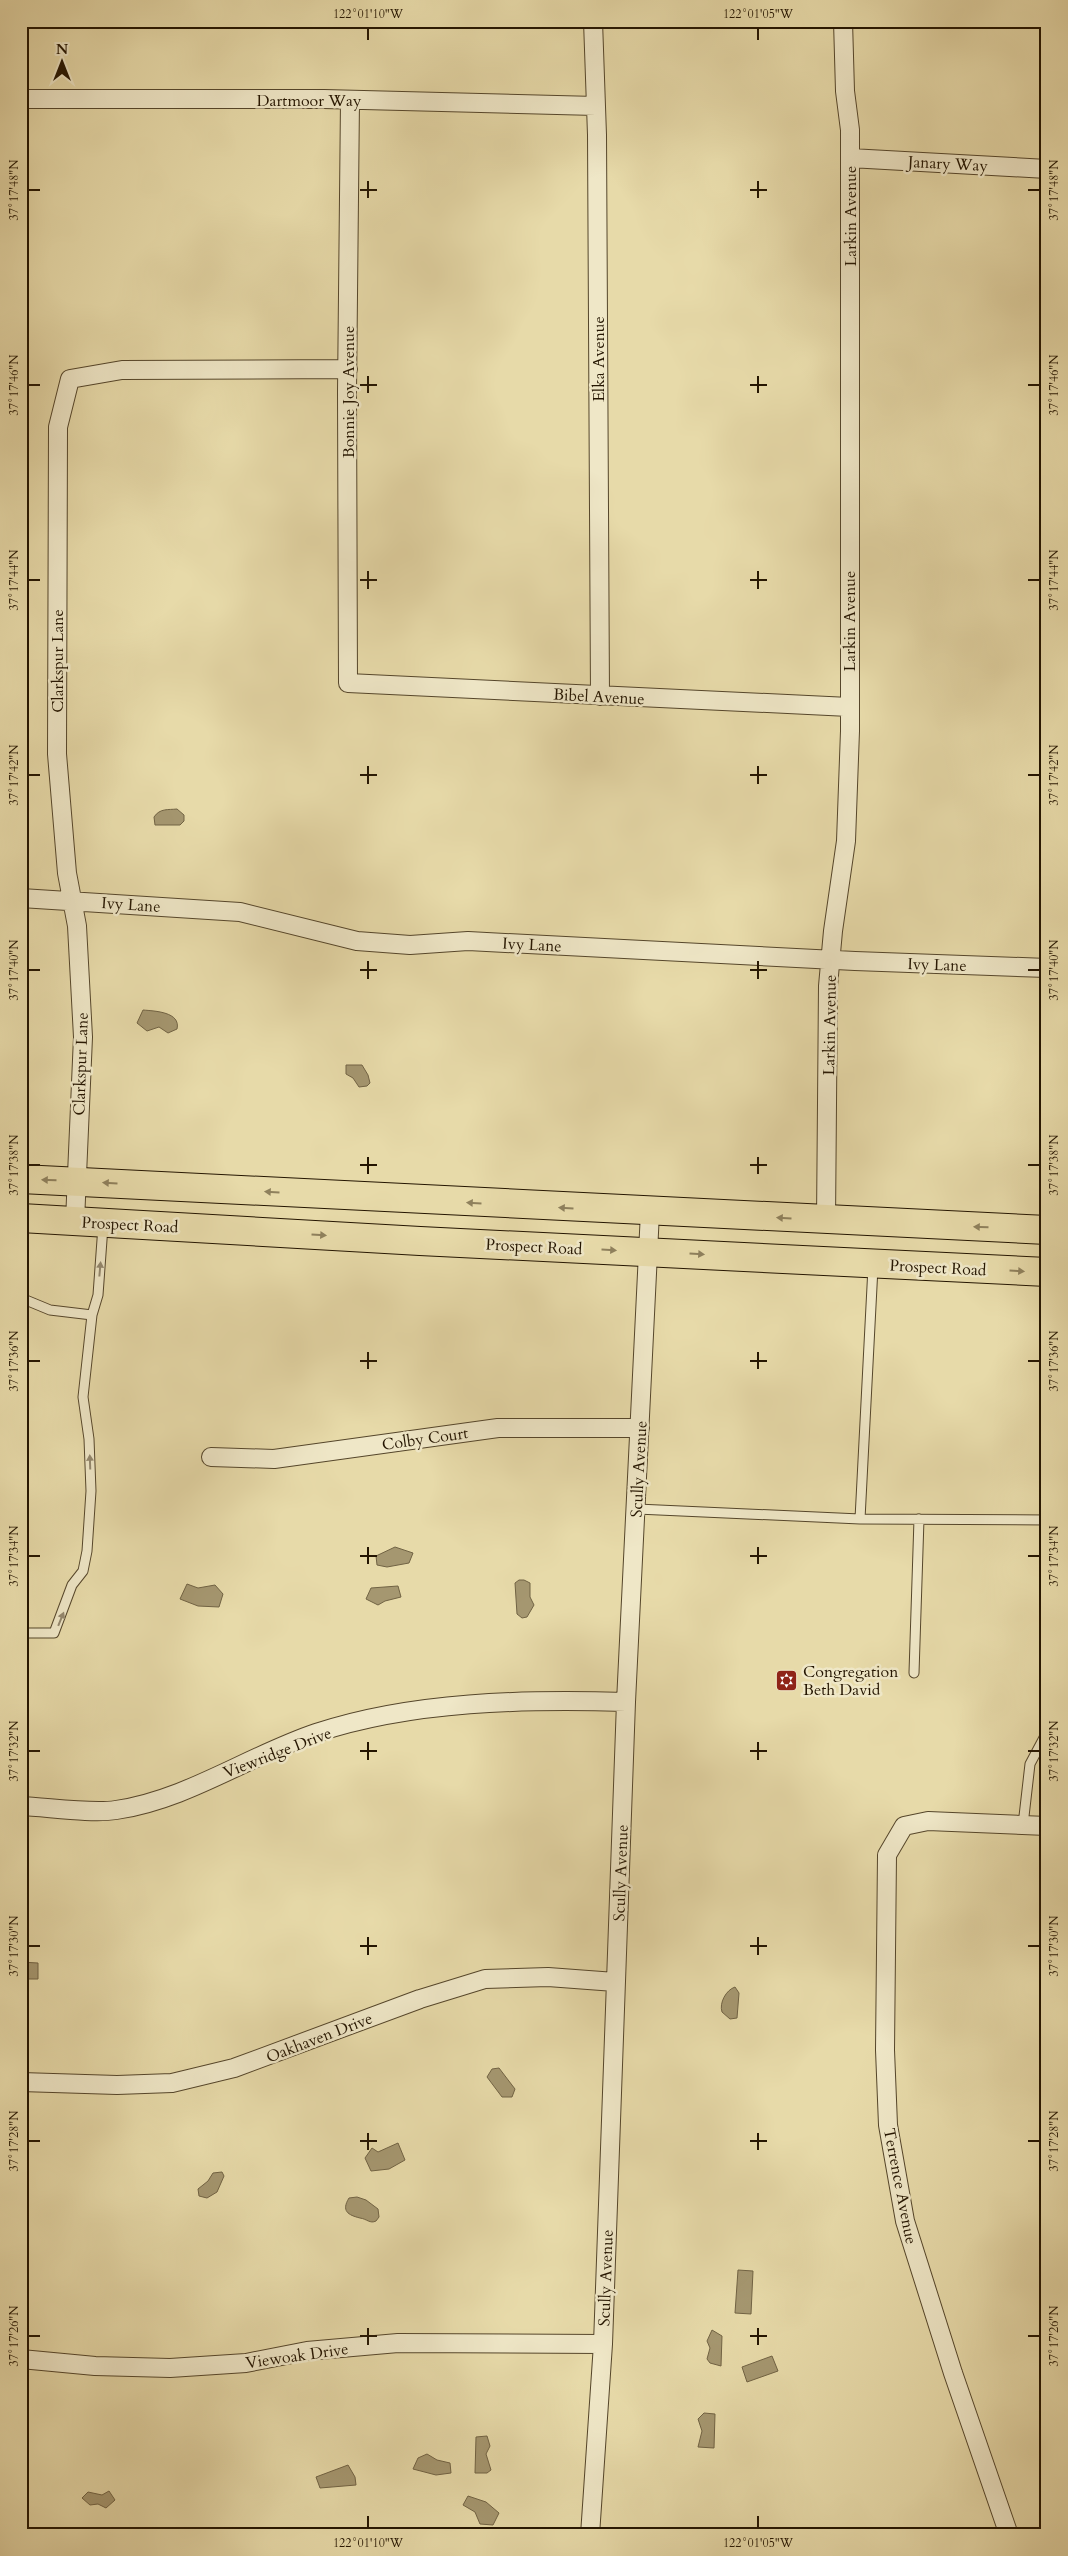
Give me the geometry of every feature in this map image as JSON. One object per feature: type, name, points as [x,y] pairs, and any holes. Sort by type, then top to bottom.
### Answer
[{"type":"main road","points":[[21,1179],[650,1212],[1047,1230]]},
{"type":"main road","name":"Prospect Road","points":[[21,1218],[420,1241],[1047,1272]]},
{"type":"street","name":"Elka Avenue","points":[[593,21],[596,106],[600,696]]},
{"type":"street","name":"Larkin Avenue","points":[[826,1220],[830,959],[846,842],[849,707],[850,130],[845,91],[843,21]]},
{"type":"street","name":"Dartmoor Way","points":[[21,99],[350,100],[596,106]]},
{"type":"street","name":"Bonnie Joy Avenue","points":[[348,683],[350,100]]},
{"type":"street","name":"Janary Way","points":[[850,158],[1047,169]]},
{"type":"street","name":"Clarkspur Lane","points":[[75,1221],[83,1037],[77,926],[67,873],[57,754],[58,427],[70,379],[122,370],[348,369]]},
{"type":"street","name":"Bibel Avenue","points":[[348,683],[849,707]]},
{"type":"street","name":"Ivy Lane","points":[[21,898],[240,912],[357,941],[410,945],[468,941],[1047,968]]},
{"type":"street","name":"Scully Avenue","points":[[590,2535],[603,2344],[626,1702],[637,1509],[650,1212]]},
{"type":"street","name":"Colby Court","points":[[211,1457],[274,1459],[498,1428],[640,1428]]},
{"type":"street","name":"Viewridge Drive","points":[[21,1806],[113,1811],[139,1806],[164,1800],[235,1766],[316,1733],[419,1711],[455,1705],[557,1700],[626,1702]]},
{"type":"street","name":"Terrence Avenue","points":[[1009,2535],[953,2373],[905,2221],[888,2125],[885,2050],[887,1855],[904,1826],[928,1821],[1023,1826]]},
{"type":"street","points":[[1023,1826],[1047,1826]]},
{"type":"street","name":"Oakhaven Drive","points":[[21,2082],[116,2085],[172,2083],[234,2068],[420,1999],[485,1979],[548,1977],[615,1982]]},
{"type":"street","name":"Viewoak Drive","points":[[21,2359],[95,2366],[170,2368],[246,2363],[307,2351],[398,2343],[603,2344]]},
{"type":"lane","points":[[21,1632],[54,1633],[72,1585],[83,1572],[87,1552],[91,1491],[89,1439],[83,1397],[92,1315],[98,1295],[104,1222]]},
{"type":"lane","points":[[860,1519],[873,1264]]},
{"type":"lane","points":[[21,1298],[50,1310],[92,1315]]},
{"type":"lane","points":[[637,1509],[860,1519],[1047,1520]]},
{"type":"lane","points":[[914,1673],[919,1519]]},
{"type":"lane","points":[[1023,1826],[1030,1764],[1047,1732]]},
{"type":"shaded area","points":[[177,809],[184,815],[184,821],[180,825],[155,825],[154,817],[159,812]]},
{"type":"shaded area","points":[[143,1010],[160,1012],[171,1016],[177,1023],[177,1029],[168,1033],[159,1027],[147,1031],[137,1023]]},
{"type":"shaded area","points":[[346,1065],[362,1065],[370,1083],[367,1086],[359,1087],[353,1078],[346,1074]]},
{"type":"shaded area","points":[[395,1547],[413,1553],[409,1563],[387,1567],[377,1565],[376,1556]]},
{"type":"shaded area","points":[[519,1580],[530,1583],[530,1597],[534,1605],[527,1617],[522,1618],[517,1614],[515,1583]]},
{"type":"shaded area","points":[[187,1584],[198,1588],[215,1585],[223,1594],[219,1607],[198,1606],[180,1599]]},
{"type":"shaded area","points":[[398,1586],[401,1597],[378,1605],[366,1599],[371,1588]]},
{"type":"shaded area","points":[[21,1962],[38,1963],[38,1979],[21,1979]]},
{"type":"shaded area","points":[[735,1987],[739,1993],[737,2018],[730,2019],[722,2012],[722,2001],[726,1994]]},
{"type":"shaded area","points":[[499,2068],[515,2089],[512,2097],[502,2097],[487,2077],[492,2069]]},
{"type":"shaded area","points":[[398,2143],[405,2160],[389,2169],[371,2171],[365,2158],[372,2148],[378,2152]]},
{"type":"shaded area","points":[[222,2172],[224,2176],[217,2192],[207,2198],[199,2196],[198,2189],[208,2181],[213,2173]]},
{"type":"shaded area","points":[[357,2197],[366,2200],[378,2209],[379,2217],[376,2221],[370,2222],[347,2212],[346,2206],[349,2198]]},
{"type":"shaded area","points":[[738,2270],[753,2271],[751,2314],[735,2313]]},
{"type":"shaded area","points":[[712,2330],[722,2336],[721,2366],[710,2363],[707,2359],[710,2348],[707,2341]]},
{"type":"shaded area","points":[[772,2356],[778,2371],[747,2382],[742,2367]]},
{"type":"shaded area","points":[[704,2413],[715,2414],[714,2448],[698,2447],[702,2431],[698,2419]]},
{"type":"shaded area","points":[[487,2436],[490,2446],[486,2454],[491,2470],[487,2473],[475,2473],[476,2437]]},
{"type":"shaded area","points":[[427,2454],[437,2460],[450,2463],[451,2473],[436,2475],[413,2469],[418,2458]]},
{"type":"shaded area","points":[[348,2465],[355,2477],[356,2485],[320,2488],[316,2477]]},
{"type":"shaded area","points":[[109,2491],[115,2500],[106,2508],[98,2504],[90,2505],[82,2498],[88,2492],[102,2495]]},
{"type":"shaded area","points":[[468,2496],[486,2502],[499,2513],[493,2525],[480,2524],[475,2512],[463,2505]]},
{"type":"place","name":"Congregation Beth David","points":[[787,1680]]}]
